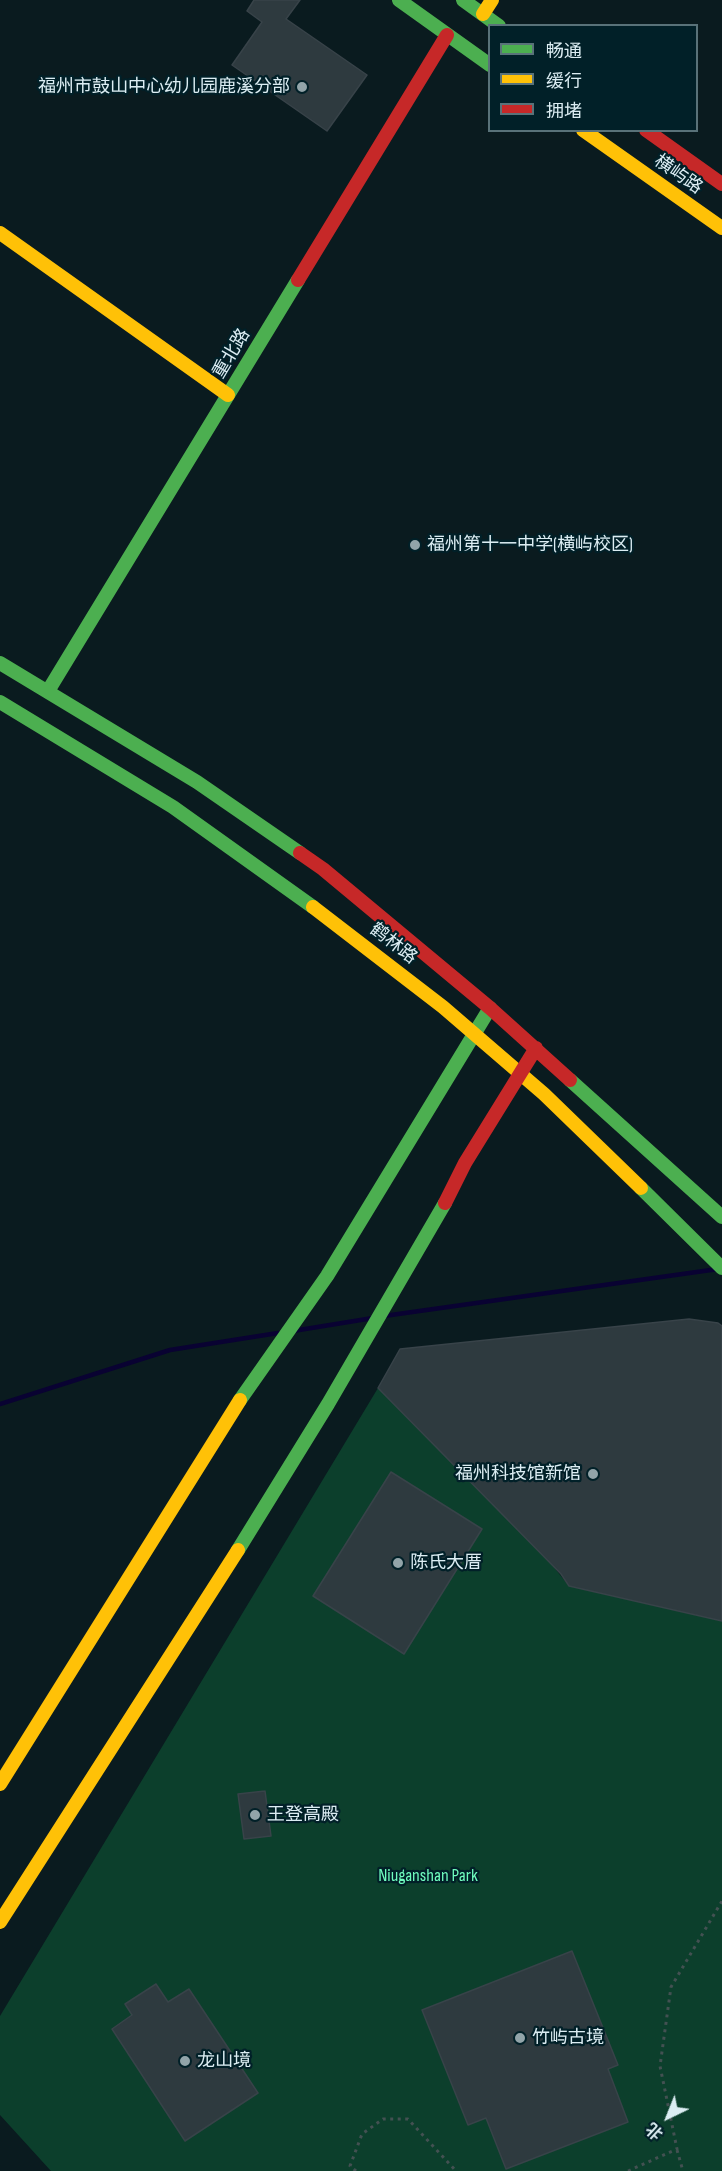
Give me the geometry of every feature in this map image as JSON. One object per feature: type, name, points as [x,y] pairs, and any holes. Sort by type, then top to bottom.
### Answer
[{"type":"main road","points":[[399,0],[488,64]]},
{"type":"main road","points":[[463,0],[496,24]]},
{"type":"main road","points":[[483,14],[492,0]]},
{"type":"main road","name":"重北路","points":[[48,691],[447,35]]},
{"type":"main road","name":"横屿路","points":[[586,132],[722,228]]},
{"type":"main road","name":"横屿路","points":[[649,132],[722,184]]},
{"type":"main road","points":[[0,233],[228,395]]},
{"type":"main road","name":"鹤林路","points":[[0,663],[197,782],[284,839],[402,932],[536,1048],[722,1216]]},
{"type":"main road","name":"鹤林路","points":[[0,702],[156,796],[234,848],[352,935],[520,1073],[722,1268]]},
{"type":"main road","points":[[0,1784],[259,1369],[327,1276],[490,1008]]},
{"type":"main road","points":[[0,1922],[175,1650],[356,1356],[444,1206],[465,1163],[536,1048]]},
{"type":"path","points":[[683,2171],[660,2066],[670,1987],[722,1900]]},
{"type":"path","points":[[345,2171],[350,2166],[362,2134],[383,2119],[408,2119],[456,2171]]},
{"type":"path","points":[[628,2171],[677,2149]]},
{"type":"path","points":[[350,2166],[356,2171]]},
{"type":"green space","name":"Niuganshan Park","points":[[378,1388],[548,1560],[569,1586],[722,1621],[722,2171],[51,2171],[0,2115],[0,2016]]},
{"type":"building","points":[[254,0],[300,0],[286,19],[367,75],[327,131],[232,65],[262,22],[247,11]]},
{"type":"building","name":"福州科技馆新馆","points":[[689,1319],[718,1323],[722,1326],[722,1621],[569,1586],[561,1574],[378,1388],[400,1349]]},
{"type":"building","name":"陈氏大厝","points":[[391,1472],[482,1529],[404,1654],[313,1596]]},
{"type":"building","name":"王登高殿","points":[[265,1791],[271,1836],[244,1839],[238,1794]]},
{"type":"building","name":"竹屿古境","points":[[572,1951],[618,2065],[608,2069],[628,2122],[506,2169],[486,2118],[468,2125],[422,2010]]},
{"type":"building","name":"龙山境","points":[[156,1984],[168,2002],[189,1989],[258,2093],[185,2141],[112,2029],[132,2015],[125,2004]]},
{"type":"waterway","points":[[384,1316],[718,1269]]},
{"type":"waterway","points":[[293,1331],[373,1318]]},
{"type":"waterway","points":[[0,1404],[170,1350],[278,1333]]},
{"type":"traffic: fast","points":[[399,0],[488,64]]},
{"type":"traffic: fast","points":[[463,0],[496,24]]},
{"type":"traffic: fast","points":[[48,691],[298,280]]},
{"type":"traffic: fast","points":[[0,663],[197,782],[300,853]]},
{"type":"traffic: fast","points":[[0,702],[173,807],[313,907]]},
{"type":"traffic: fast","points":[[240,1400],[327,1276],[490,1008]]},
{"type":"traffic: fast","points":[[570,1080],[722,1217]]},
{"type":"traffic: fast","points":[[641,1188],[722,1268]]},
{"type":"traffic: fast","points":[[238,1550],[328,1404],[445,1203]]},
{"type":"traffic: slow","points":[[483,14],[492,0]]},
{"type":"traffic: slow","points":[[586,132],[722,228]]},
{"type":"traffic: slow","points":[[0,233],[228,395]]},
{"type":"traffic: slow","points":[[313,907],[443,1007],[544,1094],[641,1188]]},
{"type":"traffic: slow","points":[[0,1784],[240,1400]]},
{"type":"traffic: slow","points":[[0,1922],[238,1550]]},
{"type":"traffic: jam","points":[[298,280],[447,35]]},
{"type":"traffic: jam","points":[[649,132],[722,184]]},
{"type":"traffic: jam","points":[[300,853],[323,869],[490,1008],[570,1080]]},
{"type":"traffic: jam","points":[[445,1203],[465,1163],[536,1048]]},
{"type":"place","name":"福州市鼓山中心幼儿园鹿溪分部","points":[[302,87]]},
{"type":"place","name":"福州第十一中学(横屿校区)","points":[[415,545]]},
{"type":"place","name":"福州科技馆新馆","points":[[593,1474]]},
{"type":"place","name":"陈氏大厝","points":[[398,1563]]},
{"type":"place","name":"王登高殿","points":[[255,1815]]},
{"type":"place","name":"竹屿古境","points":[[520,2038]]},
{"type":"place","name":"龙山境","points":[[185,2061]]}]
